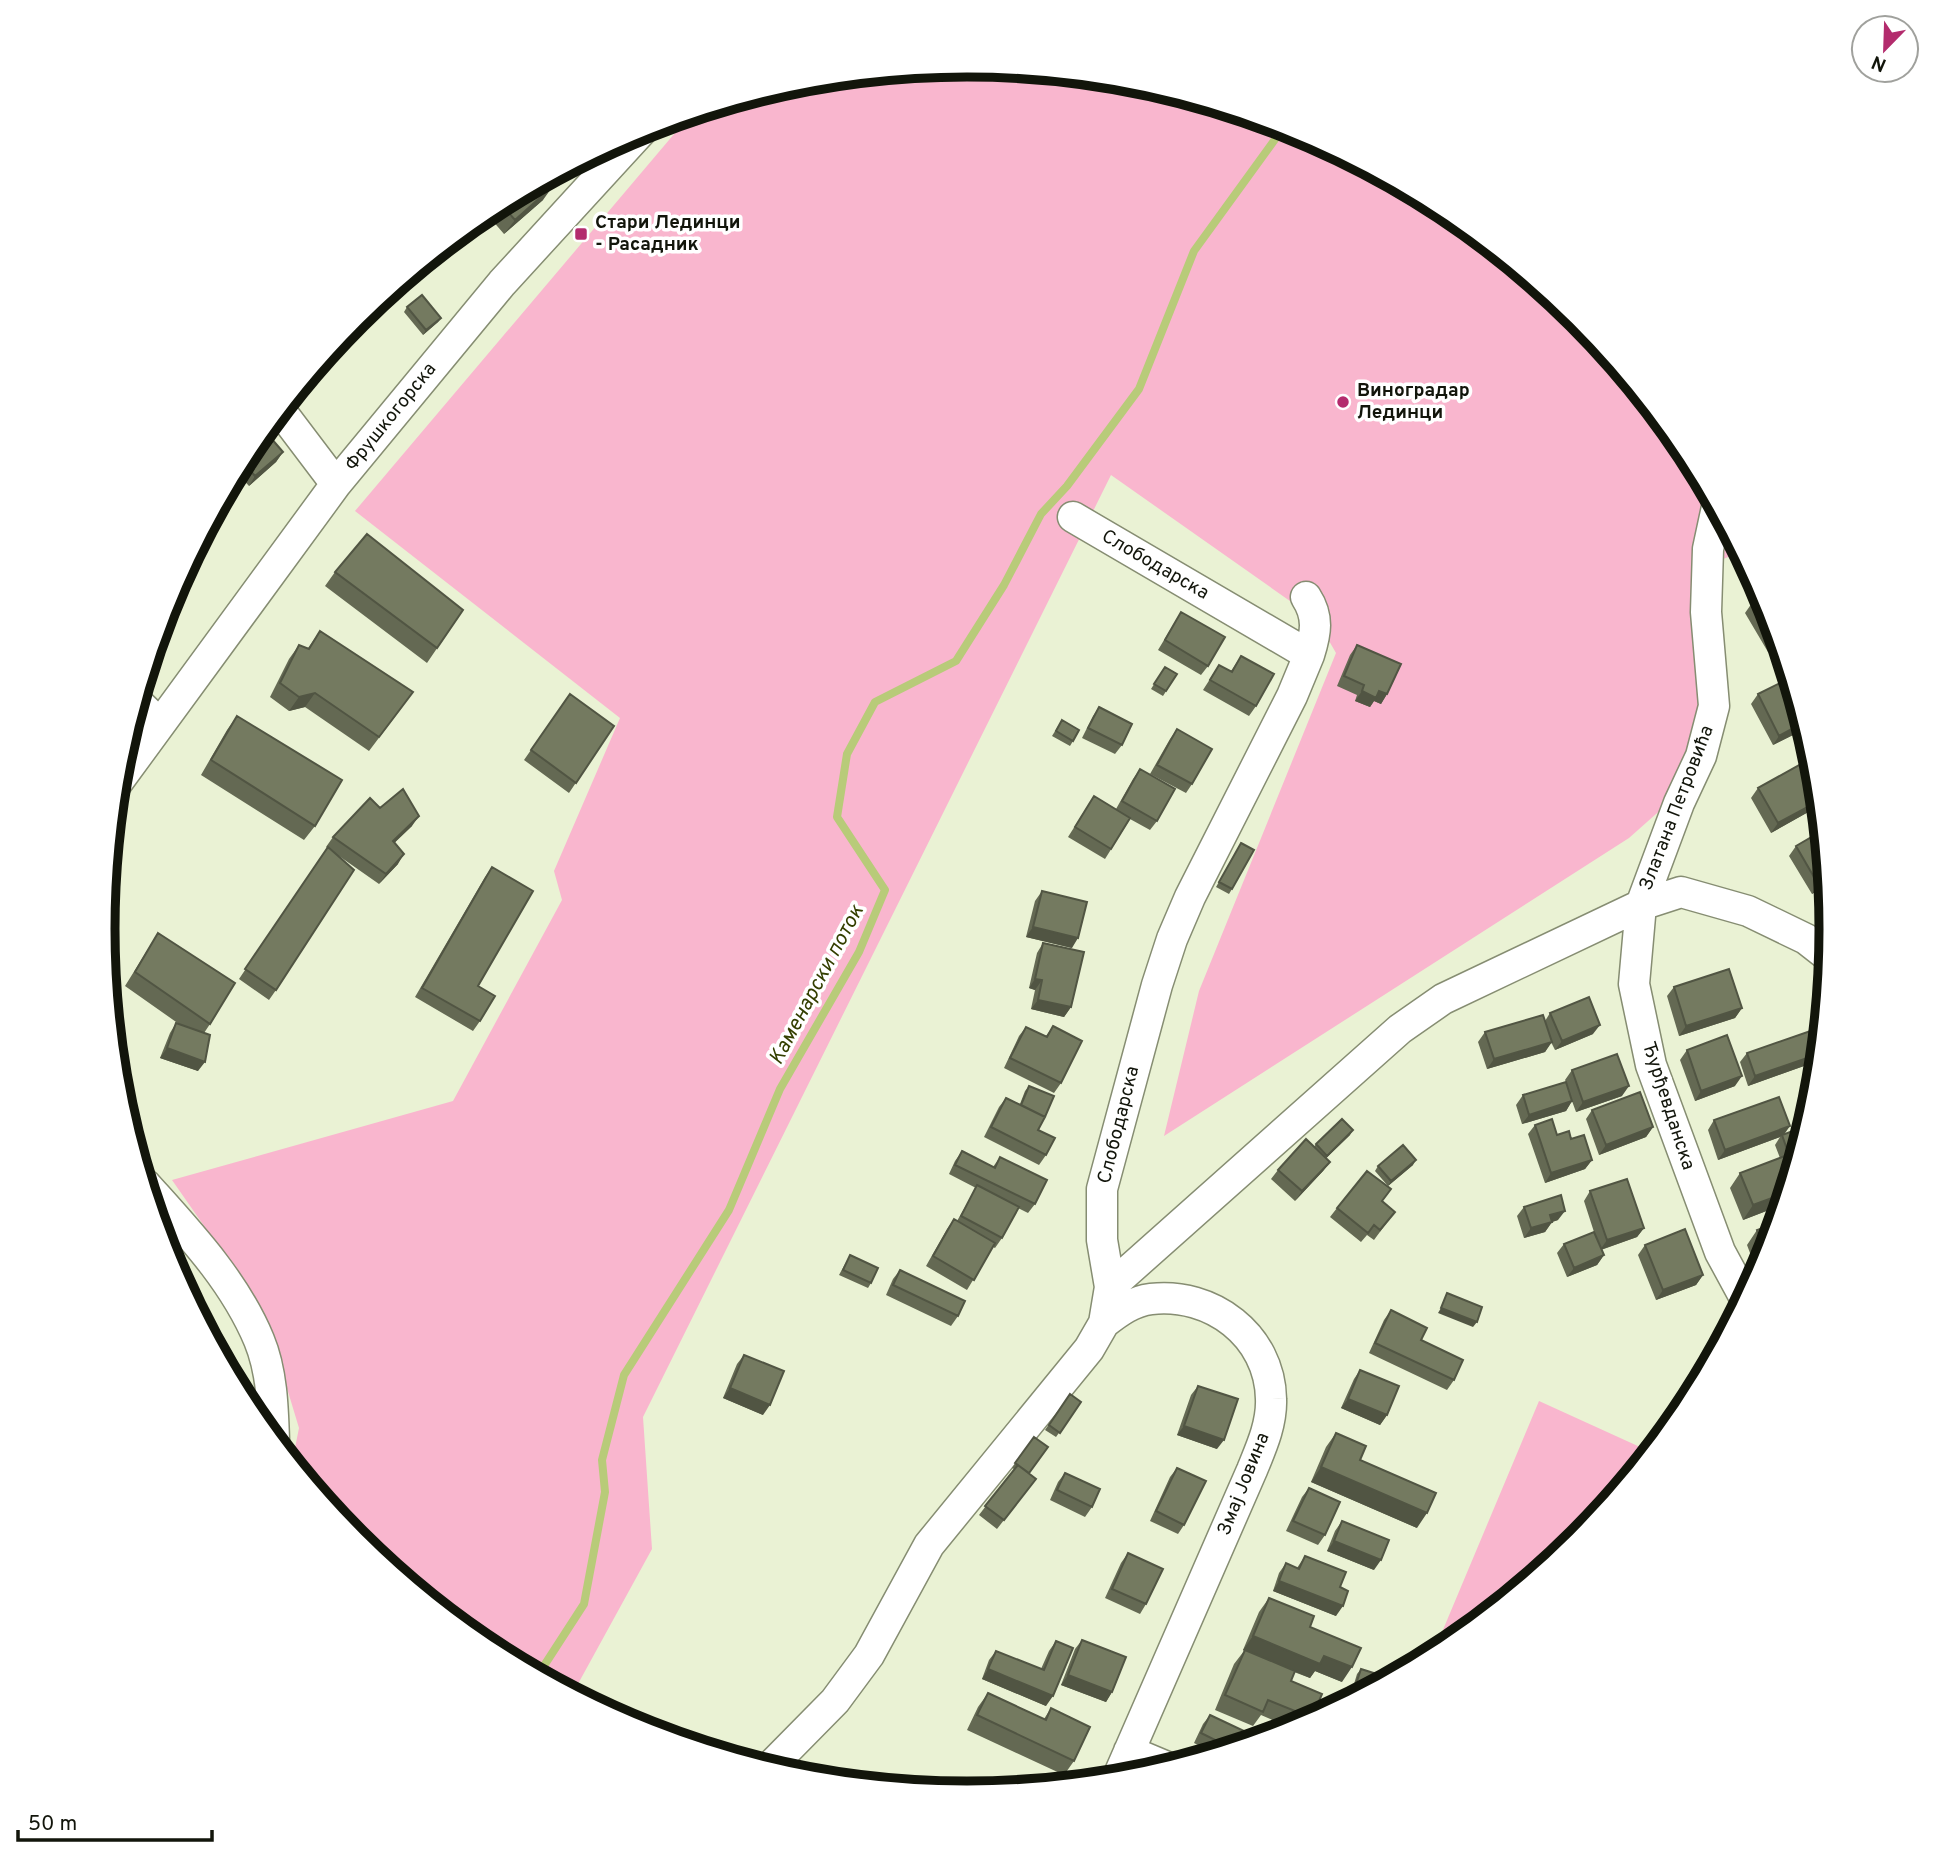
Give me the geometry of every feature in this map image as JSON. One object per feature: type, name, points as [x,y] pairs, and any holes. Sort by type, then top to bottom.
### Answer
[{"type":"street","name":"Фрушкогорска","points":[[131,764],[336,484],[502,283],[626,149]]},
{"type":"street","points":[[286,418],[336,484]]},
{"type":"street","name":"Слободарска","points":[[1073,517],[1308,655]]},
{"type":"street","name":"Златана Петровића","points":[[1640,905],[1679,803],[1701,756],[1714,706],[1706,612],[1708,550],[1714,520]]},
{"type":"street","name":"Слободарска","points":[[777,1759],[835,1701],[869,1655],[929,1545],[1088,1349],[1104,1323],[1110,1287],[1102,1240],[1102,1189],[1157,985],[1190,897],[1292,696],[1308,655],[1314,638],[1315,610],[1306,597]]},
{"type":"street","points":[[144,709],[160,724]]},
{"type":"street","name":"Златана Петровића","points":[[1640,905],[1681,892],[1748,911],[1806,939],[1818,949]]},
{"type":"street","points":[[1110,1287],[1400,1029],[1443,999],[1640,905]]},
{"type":"street","name":"Ђурђевданска","points":[[1640,905],[1634,984],[1651,1065],[1720,1252],[1739,1288]]},
{"type":"street","points":[[159,1199],[208,1254],[244,1310],[260,1341],[270,1380],[273,1422]]},
{"type":"street","name":"Змај Јовина","points":[[1104,1323],[1125,1307],[1149,1299],[1185,1299],[1218,1310],[1246,1333],[1265,1364],[1272,1398],[1266,1434],[1252,1471],[1122,1767]]},
{"type":"street","points":[[1129,1751],[1152,1761]]},
{"type":"shaded area","points":[[967,77],[1078,84],[1188,106],[1293,142],[1393,191],[1486,253],[1529,288],[1608,367],[1643,410],[1675,456],[1705,503],[1733,555],[1713,563],[1701,774],[1629,838],[1164,1136],[1199,991],[1336,653],[1317,620],[1111,475],[643,1417],[652,1549],[577,1686],[494,1637],[448,1605],[405,1570],[326,1491],[294,1452],[299,1428],[264,1312],[172,1180],[453,1101],[562,900],[554,871],[620,718],[355,511],[680,127],[746,106],[801,93],[856,84]]},
{"type":"shaded area","points":[[1539,1401],[1643,1448],[1608,1491],[1529,1570],[1486,1605],[1440,1637]]},
{"type":"building","points":[[553,186],[515,220],[508,212]]},
{"type":"building","points":[[422,295],[441,318],[426,330],[407,307]]},
{"type":"building","points":[[271,438],[283,452],[255,476],[250,470]]},
{"type":"building","points":[[367,534],[463,610],[437,648],[335,572]]},
{"type":"building","points":[[1181,612],[1225,637],[1208,666],[1165,640]]},
{"type":"building","points":[[320,631],[413,692],[379,737],[315,693],[299,697],[280,683],[299,645],[309,649]]},
{"type":"building","points":[[1357,645],[1401,664],[1387,694],[1379,691],[1376,698],[1362,691],[1364,685],[1344,676]]},
{"type":"building","points":[[1241,656],[1274,674],[1256,706],[1210,680],[1219,665],[1232,672]]},
{"type":"building","points":[[1165,667],[1177,674],[1166,691],[1154,684]]},
{"type":"building","points":[[1782,682],[1795,728],[1779,736],[1758,694]]},
{"type":"building","points":[[570,694],[614,726],[576,783],[531,750]]},
{"type":"building","points":[[1099,707],[1132,724],[1122,745],[1088,728]]},
{"type":"building","points":[[237,716],[342,780],[315,826],[211,760]]},
{"type":"building","points":[[1062,720],[1079,730],[1073,741],[1056,731]]},
{"type":"building","points":[[1177,729],[1212,749],[1192,784],[1157,765]]},
{"type":"building","points":[[1803,763],[1810,806],[1778,823],[1758,788]]},
{"type":"building","points":[[1140,769],[1175,789],[1157,821],[1122,801]]},
{"type":"building","points":[[403,789],[419,816],[393,841],[404,854],[386,874],[333,837],[370,798],[380,808]]},
{"type":"building","points":[[1094,796],[1130,818],[1111,849],[1075,827]]},
{"type":"building","points":[[1814,836],[1817,883],[1796,846]]},
{"type":"building","points":[[1241,843],[1254,850],[1232,889],[1219,882]]},
{"type":"building","points":[[328,847],[354,870],[276,990],[245,969]]},
{"type":"building","points":[[492,867],[533,891],[478,986],[495,996],[480,1021],[422,988]]},
{"type":"building","points":[[1042,891],[1087,902],[1078,938],[1033,927]]},
{"type":"building","points":[[158,933],[235,983],[210,1024],[135,972]]},
{"type":"building","points":[[1043,943],[1084,952],[1071,1007],[1038,1000],[1042,980],[1035,979]]},
{"type":"building","points":[[1729,969],[1742,1008],[1686,1026],[1674,987]]},
{"type":"building","points":[[1589,997],[1600,1025],[1562,1041],[1550,1013]]},
{"type":"building","points":[[1543,1015],[1552,1042],[1494,1059],[1485,1032]]},
{"type":"building","points":[[176,1023],[210,1035],[205,1062],[167,1048]]},
{"type":"building","points":[[1053,1026],[1082,1041],[1061,1083],[1010,1058],[1026,1027],[1047,1037]]},
{"type":"building","points":[[1813,1030],[1809,1057],[1755,1076],[1747,1053]]},
{"type":"building","points":[[1727,1035],[1742,1076],[1701,1091],[1687,1050]]},
{"type":"building","points":[[1617,1054],[1629,1086],[1583,1102],[1572,1070]]},
{"type":"building","points":[[1566,1082],[1572,1101],[1529,1115],[1523,1095]]},
{"type":"building","points":[[1029,1086],[1054,1096],[1045,1117],[1021,1105]]},
{"type":"building","points":[[1640,1092],[1653,1127],[1606,1145],[1592,1110]]},
{"type":"building","points":[[1779,1097],[1790,1126],[1725,1150],[1714,1120]]},
{"type":"building","points":[[1006,1098],[1045,1117],[1038,1130],[1055,1138],[1046,1155],[991,1127]]},
{"type":"building","points":[[1342,1119],[1353,1130],[1327,1156],[1316,1144]]},
{"type":"building","points":[[1552,1119],[1557,1135],[1569,1131],[1571,1139],[1584,1135],[1592,1160],[1551,1173],[1535,1125]]},
{"type":"building","points":[[1795,1130],[1790,1151],[1788,1152],[1782,1135]]},
{"type":"building","points":[[1306,1139],[1330,1162],[1302,1191],[1278,1170]]},
{"type":"building","points":[[1403,1145],[1416,1160],[1391,1181],[1378,1166]]},
{"type":"building","points":[[962,1151],[995,1168],[1000,1157],[1047,1180],[1035,1204],[955,1165]]},
{"type":"building","points":[[1789,1155],[1776,1197],[1753,1205],[1740,1173]]},
{"type":"building","points":[[1367,1171],[1391,1189],[1382,1201],[1395,1212],[1380,1230],[1374,1225],[1368,1233],[1337,1208]]},
{"type":"building","points":[[1627,1179],[1644,1228],[1607,1240],[1590,1191]]},
{"type":"building","points":[[977,1185],[1019,1207],[1002,1238],[961,1216]]},
{"type":"building","points":[[1561,1195],[1565,1211],[1550,1215],[1552,1222],[1531,1228],[1524,1207]]},
{"type":"building","points":[[954,1219],[995,1243],[974,1280],[933,1256]]},
{"type":"building","points":[[1765,1227],[1760,1239],[1757,1230]]},
{"type":"building","points":[[1685,1229],[1703,1275],[1663,1290],[1645,1245]]},
{"type":"building","points":[[1594,1232],[1604,1255],[1574,1268],[1564,1244]]},
{"type":"building","points":[[850,1255],[878,1268],[871,1283],[843,1270]]},
{"type":"building","points":[[900,1270],[965,1301],[958,1316],[893,1285]]},
{"type":"building","points":[[1447,1293],[1482,1307],[1477,1322],[1441,1308]]},
{"type":"building","points":[[1391,1310],[1427,1328],[1421,1340],[1463,1360],[1454,1380],[1375,1343]]},
{"type":"building","points":[[744,1355],[784,1371],[770,1405],[730,1388]]},
{"type":"building","points":[[1360,1370],[1399,1386],[1387,1415],[1348,1399]]},
{"type":"building","points":[[1198,1386],[1238,1399],[1224,1440],[1184,1426]]},
{"type":"building","points":[[1070,1394],[1081,1402],[1060,1433],[1049,1425]]},
{"type":"building","points":[[1336,1433],[1366,1446],[1360,1460],[1436,1493],[1427,1513],[1321,1467]]},
{"type":"building","points":[[1034,1437],[1048,1447],[1029,1473],[1015,1463]]},
{"type":"building","points":[[1018,1465],[1036,1479],[1004,1520],[985,1506]]},
{"type":"building","points":[[1177,1468],[1206,1481],[1184,1525],[1156,1511]]},
{"type":"building","points":[[1065,1473],[1100,1489],[1092,1507],[1057,1490]]},
{"type":"building","points":[[1309,1488],[1340,1502],[1325,1535],[1293,1521]]},
{"type":"building","points":[[1342,1521],[1389,1540],[1381,1560],[1334,1541]]},
{"type":"building","points":[[1128,1553],[1163,1569],[1146,1604],[1112,1589]]},
{"type":"building","points":[[1305,1556],[1346,1572],[1340,1587],[1348,1591],[1343,1606],[1279,1581],[1286,1563],[1299,1569]]},
{"type":"building","points":[[1269,1598],[1314,1616],[1310,1627],[1361,1648],[1352,1667],[1324,1656],[1320,1664],[1253,1636]]},
{"type":"building","points":[[1082,1640],[1126,1657],[1112,1692],[1068,1675]]},
{"type":"building","points":[[1056,1641],[1073,1648],[1053,1696],[988,1669],[996,1651],[1044,1670]]},
{"type":"building","points":[[1245,1650],[1295,1671],[1291,1681],[1322,1694],[1317,1705],[1300,1713],[1268,1700],[1263,1712],[1225,1695]]},
{"type":"building","points":[[1361,1669],[1379,1675],[1355,1687]]},
{"type":"building","points":[[988,1693],[1046,1720],[1051,1708],[1090,1727],[1074,1761],[977,1715]]},
{"type":"building","points":[[1210,1715],[1248,1733],[1220,1742],[1201,1733]]},
{"type":"waterway","name":"Каменарски поток","points":[[543,1668],[584,1604],[605,1492],[602,1460],[624,1375],[729,1210],[780,1089],[859,952],[885,890],[837,817],[847,754],[875,702],[956,661],[1004,585],[1041,514],[1067,486],[1139,389],[1194,251],[1277,136]]},
{"type":"place","name":"Стари Лединци - Расадник","points":[[581,234]]},
{"type":"place","name":"Виноградар Лединци","points":[[1343,402]]}]
